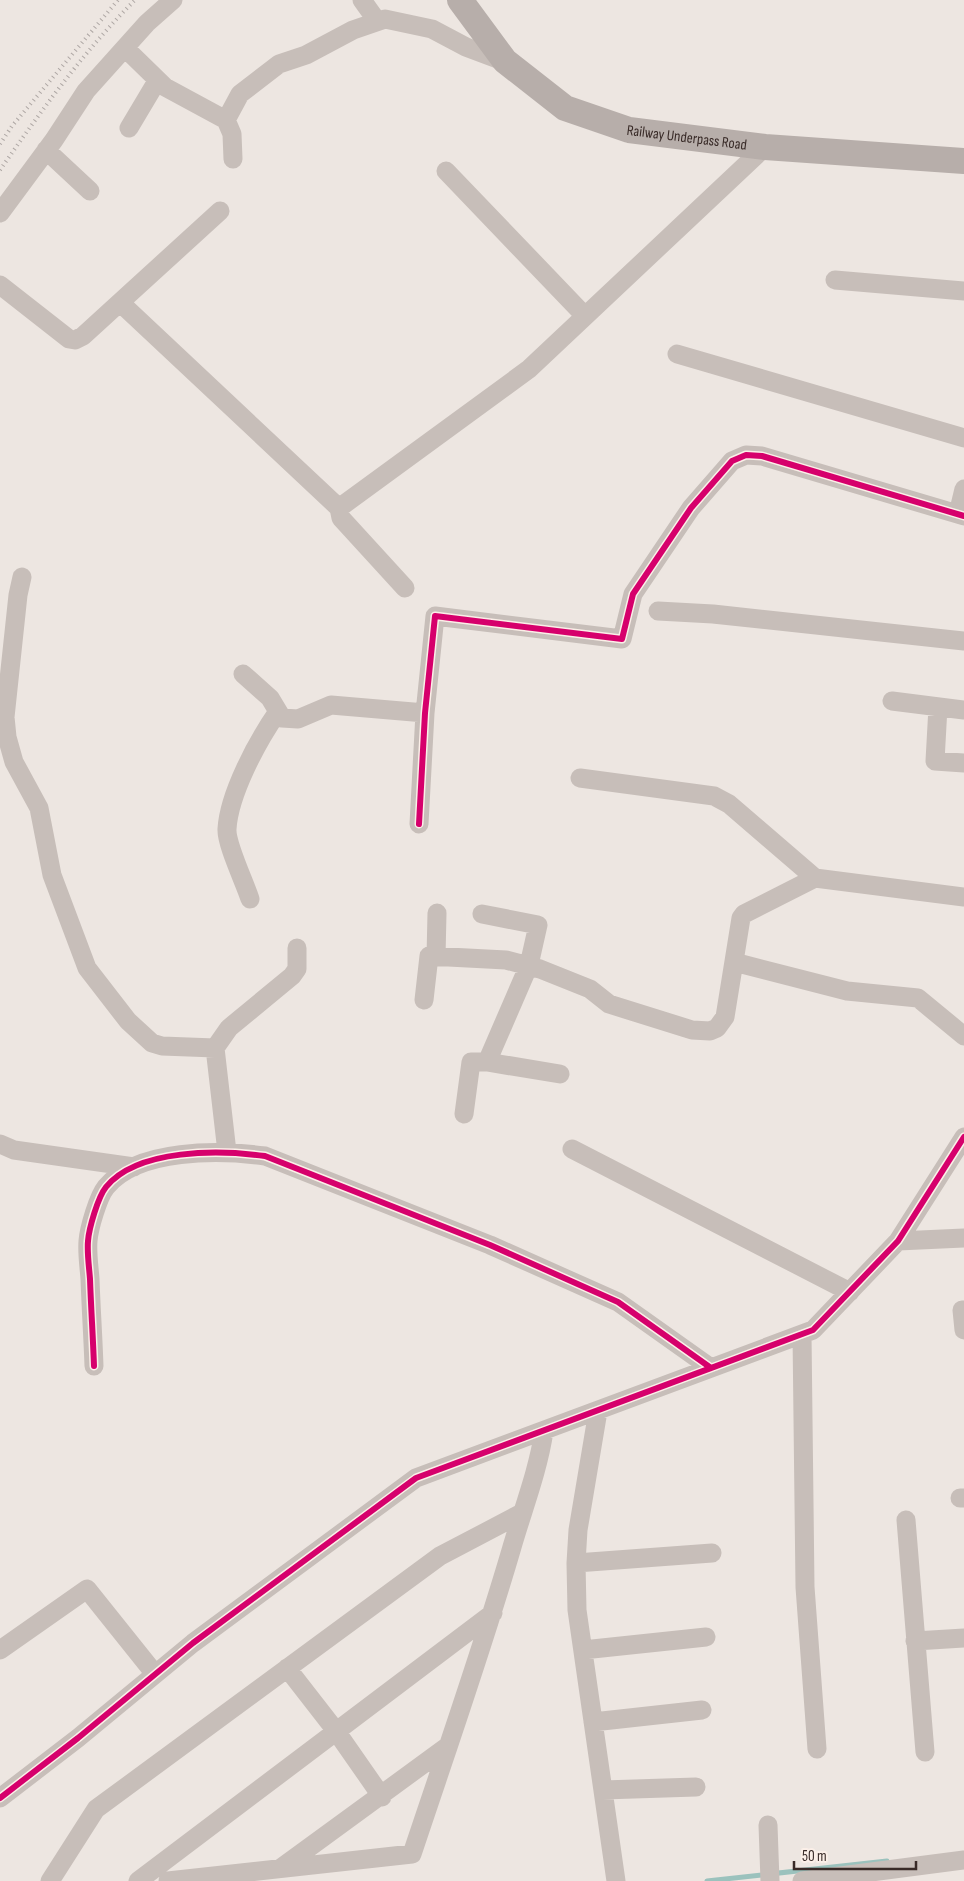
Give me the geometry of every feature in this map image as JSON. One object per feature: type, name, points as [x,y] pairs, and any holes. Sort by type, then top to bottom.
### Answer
[{"type":"street","points":[[0,213],[86,91],[147,23],[174,0]]},
{"type":"street","points":[[362,0],[377,21]]},
{"type":"street","name":"Railway Underpass Road","points":[[460,0],[502,58],[565,108],[629,130],[766,148],[964,161]]},
{"type":"street","points":[[226,120],[240,94],[279,64],[306,55],[353,30],[385,19],[432,29],[477,52],[498,60],[502,58]]},
{"type":"street","points":[[125,48],[157,81],[226,120],[232,134],[233,158]]},
{"type":"street","points":[[129,128],[157,81]]},
{"type":"street","points":[[339,508],[529,369],[766,148]]},
{"type":"street","points":[[46,150],[90,191]]},
{"type":"street","points":[[446,171],[585,316]]},
{"type":"street","points":[[0,285],[69,339],[75,340],[83,336],[220,211]]},
{"type":"street","points":[[835,280],[964,291]]},
{"type":"street","points":[[127,309],[339,508],[342,518],[405,588]]},
{"type":"street","points":[[676,354],[964,438]]},
{"type":"street","points":[[419,824],[425,713],[435,616],[622,639],[633,594],[691,508],[732,461],[746,456],[762,456],[961,515],[964,489]]},
{"type":"street","points":[[22,576],[18,595],[5,718],[7,737],[14,762],[40,808],[52,875],[87,968],[128,1021],[152,1043],[162,1046],[216,1048]]},
{"type":"street","points":[[658,611],[713,614],[964,641]]},
{"type":"street","points":[[243,674],[270,698],[277,713],[282,718],[298,718],[331,705],[425,713]]},
{"type":"street","points":[[892,701],[964,710]]},
{"type":"street","points":[[938,707],[934,761],[964,763]]},
{"type":"street","points":[[250,899],[227,830],[232,808],[249,759],[277,713]]},
{"type":"street","points":[[580,778],[714,796],[729,804],[815,878],[964,897]]},
{"type":"street","points":[[424,1000],[429,956],[506,960],[529,965],[578,983],[609,1004],[692,1030],[710,1031],[717,1028],[725,1017],[741,918],[744,914],[815,878]]},
{"type":"street","points":[[436,957],[437,913]]},
{"type":"street","points":[[482,914],[538,925],[529,965],[487,1062]]},
{"type":"street","points":[[227,1152],[216,1048],[229,1028],[292,976],[296,969],[296,948]]},
{"type":"street","points":[[734,962],[847,991],[918,998],[964,1036]]},
{"type":"street","points":[[464,1114],[471,1062],[487,1062],[560,1074]]},
{"type":"street","points":[[0,1798],[78,1738],[193,1643],[416,1478],[813,1330],[898,1242],[964,1137]]},
{"type":"street","points":[[0,1144],[14,1150],[134,1167]]},
{"type":"street","points":[[572,1148],[850,1292]]},
{"type":"street","points":[[94,1366],[88,1240],[100,1198],[106,1186],[134,1167],[152,1160],[227,1152],[265,1156],[490,1246],[618,1302],[712,1368]]},
{"type":"street","points":[[898,1242],[964,1238]]},
{"type":"street","points":[[964,1310],[962,1310],[964,1330]]},
{"type":"street","points":[[802,1334],[805,1587],[817,1749]]},
{"type":"street","points":[[598,1411],[580,1511],[576,1562],[577,1610],[603,1790],[611,1881]]},
{"type":"street","points":[[168,1881],[412,1854],[493,1612],[522,1513],[540,1461],[544,1431]]},
{"type":"street","points":[[50,1881],[96,1808],[440,1556],[522,1513]]},
{"type":"street","points":[[906,1520],[925,1752]]},
{"type":"street","points":[[576,1562],[712,1553]]},
{"type":"street","points":[[0,1650],[87,1589],[155,1674]]},
{"type":"street","points":[[138,1881],[493,1612]]},
{"type":"street","points":[[583,1650],[706,1637]]},
{"type":"street","points":[[915,1641],[964,1638]]},
{"type":"street","points":[[286,1668],[336,1731],[382,1796]]},
{"type":"street","points":[[593,1722],[702,1710]]},
{"type":"street","points":[[280,1868],[382,1796],[448,1746]]},
{"type":"street","points":[[603,1790],[696,1787]]},
{"type":"street","points":[[768,1825],[770,1877]]},
{"type":"street","points":[[802,1881],[964,1860]]},
{"type":"waterway","points":[[707,1881],[887,1861]]},
{"type":"railway","points":[[0,144],[12,126],[118,0]]},
{"type":"railway","points":[[0,170],[47,104],[81,61],[135,0]]},
{"type":"cycle path","points":[[419,824],[425,713],[435,616],[622,639],[633,594],[691,508],[732,461],[746,455],[762,456],[964,516]]},
{"type":"cycle path","points":[[0,1798],[78,1738],[193,1643],[416,1478],[813,1330],[898,1241],[964,1137]]},
{"type":"cycle path","points":[[94,1366],[88,1246],[92,1221],[106,1187],[120,1174],[159,1158],[203,1153],[226,1153],[265,1156],[490,1245],[618,1302],[711,1368]]}]
